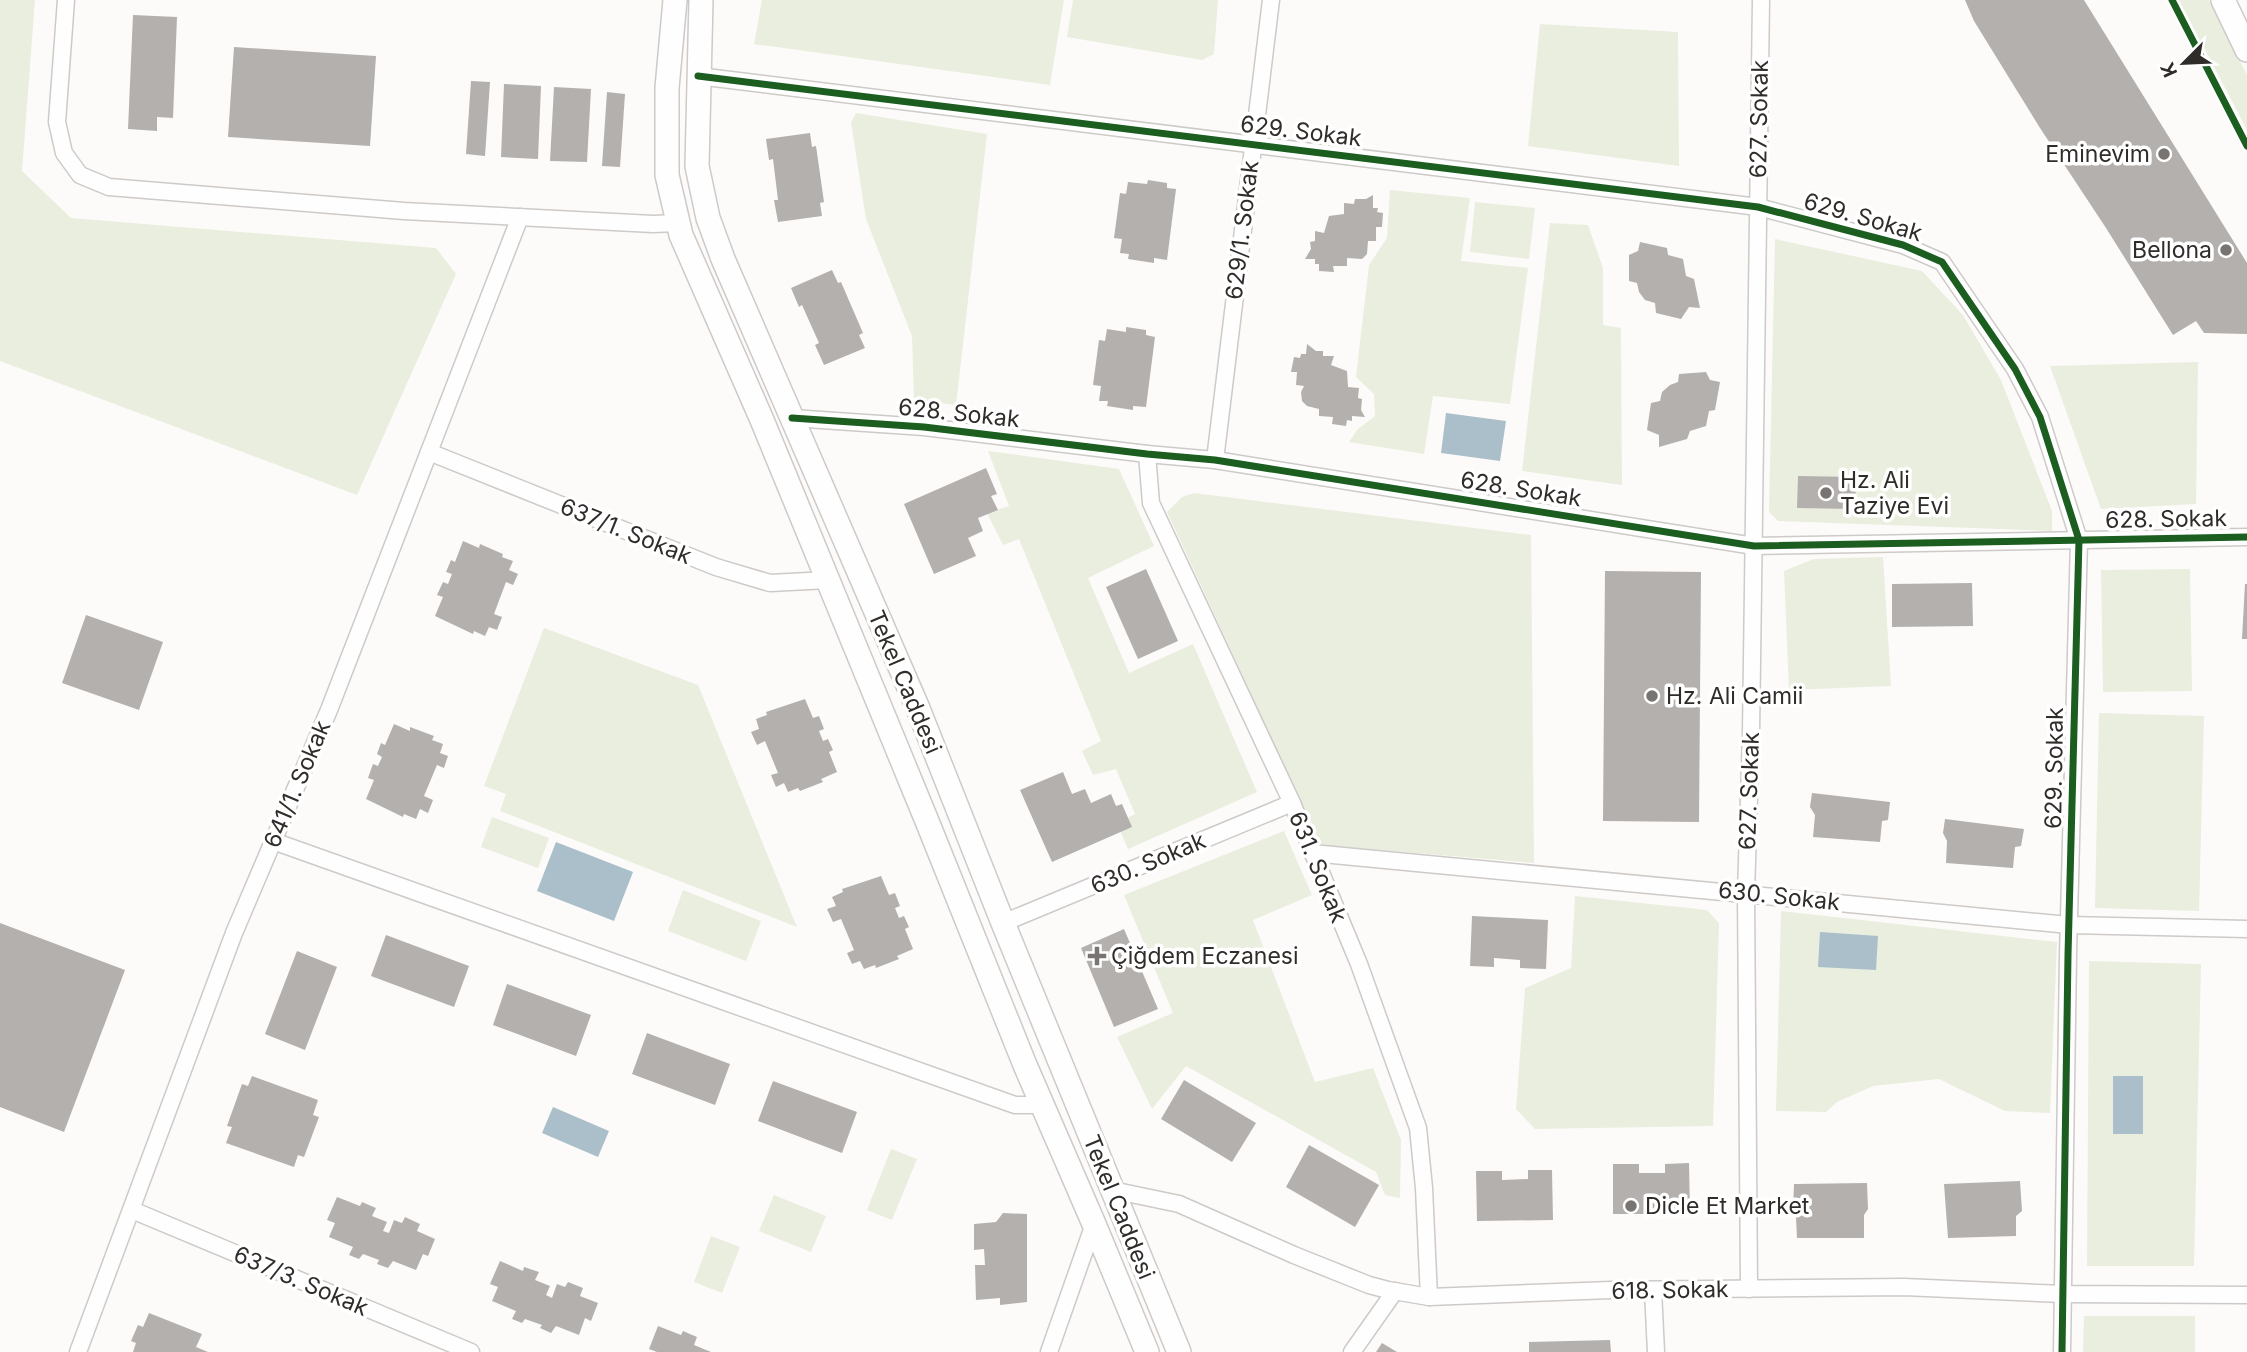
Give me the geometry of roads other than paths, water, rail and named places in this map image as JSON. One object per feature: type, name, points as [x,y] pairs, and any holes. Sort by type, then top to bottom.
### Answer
[{"type":"main road","points":[[674,0],[667,88],[667,175],[681,235],[762,420],[1041,1105],[1147,1352]]},
{"type":"main road","name":"Tekel Caddesi","points":[[701,0],[697,166],[708,218],[723,259],[917,706],[1179,1352]]},
{"type":"main road","points":[[2223,0],[2247,50]]},
{"type":"street","points":[[66,0],[57,122],[64,153],[80,174],[109,187],[404,211],[678,223]]},
{"type":"street","name":"629/1. Sokak","points":[[1214,460],[1270,0]]},
{"type":"street","name":"627. Sokak","points":[[1749,1289],[1746,893],[1754,546],[1761,0]]},
{"type":"street","name":"629. Sokak","points":[[698,76],[1758,207],[1903,245],[1942,262],[2015,369],[2040,417],[2079,540],[2062,1352]]},
{"type":"street","name":"641/1. Sokak","points":[[78,1352],[234,933],[329,710],[520,217]]},
{"type":"street","name":"628. Sokak","points":[[792,418],[924,427],[1214,460],[1754,546],[2247,537]]},
{"type":"street","name":"637/1. Sokak","points":[[429,452],[716,567],[770,583],[828,580]]},
{"type":"street","name":"631. Sokak","points":[[1147,454],[1151,502],[1292,803],[1359,964],[1418,1128],[1429,1297]]},
{"type":"street","name":"630. Sokak","points":[[1003,923],[1292,803]]},
{"type":"street","points":[[273,841],[1015,1105],[1041,1105]]},
{"type":"street","name":"630. Sokak","points":[[1312,853],[2069,925],[2247,929]]},
{"type":"street","name":"618. Sokak","points":[[1112,1190],[1179,1204],[1369,1285],[1429,1297],[1653,1290],[1904,1287],[2063,1294],[2247,1295]]},
{"type":"street","name":"637/3. Sokak","points":[[132,1210],[471,1352]]},
{"type":"street","points":[[1049,1352],[1094,1224]]},
{"type":"street","points":[[1653,1290],[1656,1352]]},
{"type":"street","points":[[1352,1352],[1395,1292]]},
{"type":"water","points":[[1446,413],[1506,421],[1500,461],[1441,453]]},
{"type":"water","points":[[556,842],[633,872],[614,921],[537,891]]},
{"type":"water","points":[[1820,932],[1878,936],[1876,970],[1818,967]]},
{"type":"water","points":[[2113,1076],[2143,1076],[2143,1134],[2113,1134]]},
{"type":"water","points":[[553,1107],[609,1131],[598,1157],[542,1133]]},
{"type":"place","name":"Eminevim","points":[[2164,154]]},
{"type":"place","name":"Bellona","points":[[2226,250]]},
{"type":"place","name":"Hz. Ali Taziye Evi","points":[[1826,493]]},
{"type":"place","name":"Hz. Ali Camii","points":[[1652,696]]},
{"type":"place","name":"Çiğdem Eczanesi","points":[[1097,956]]},
{"type":"place","name":"Dicle Et Market","points":[[1631,1206]]}]
